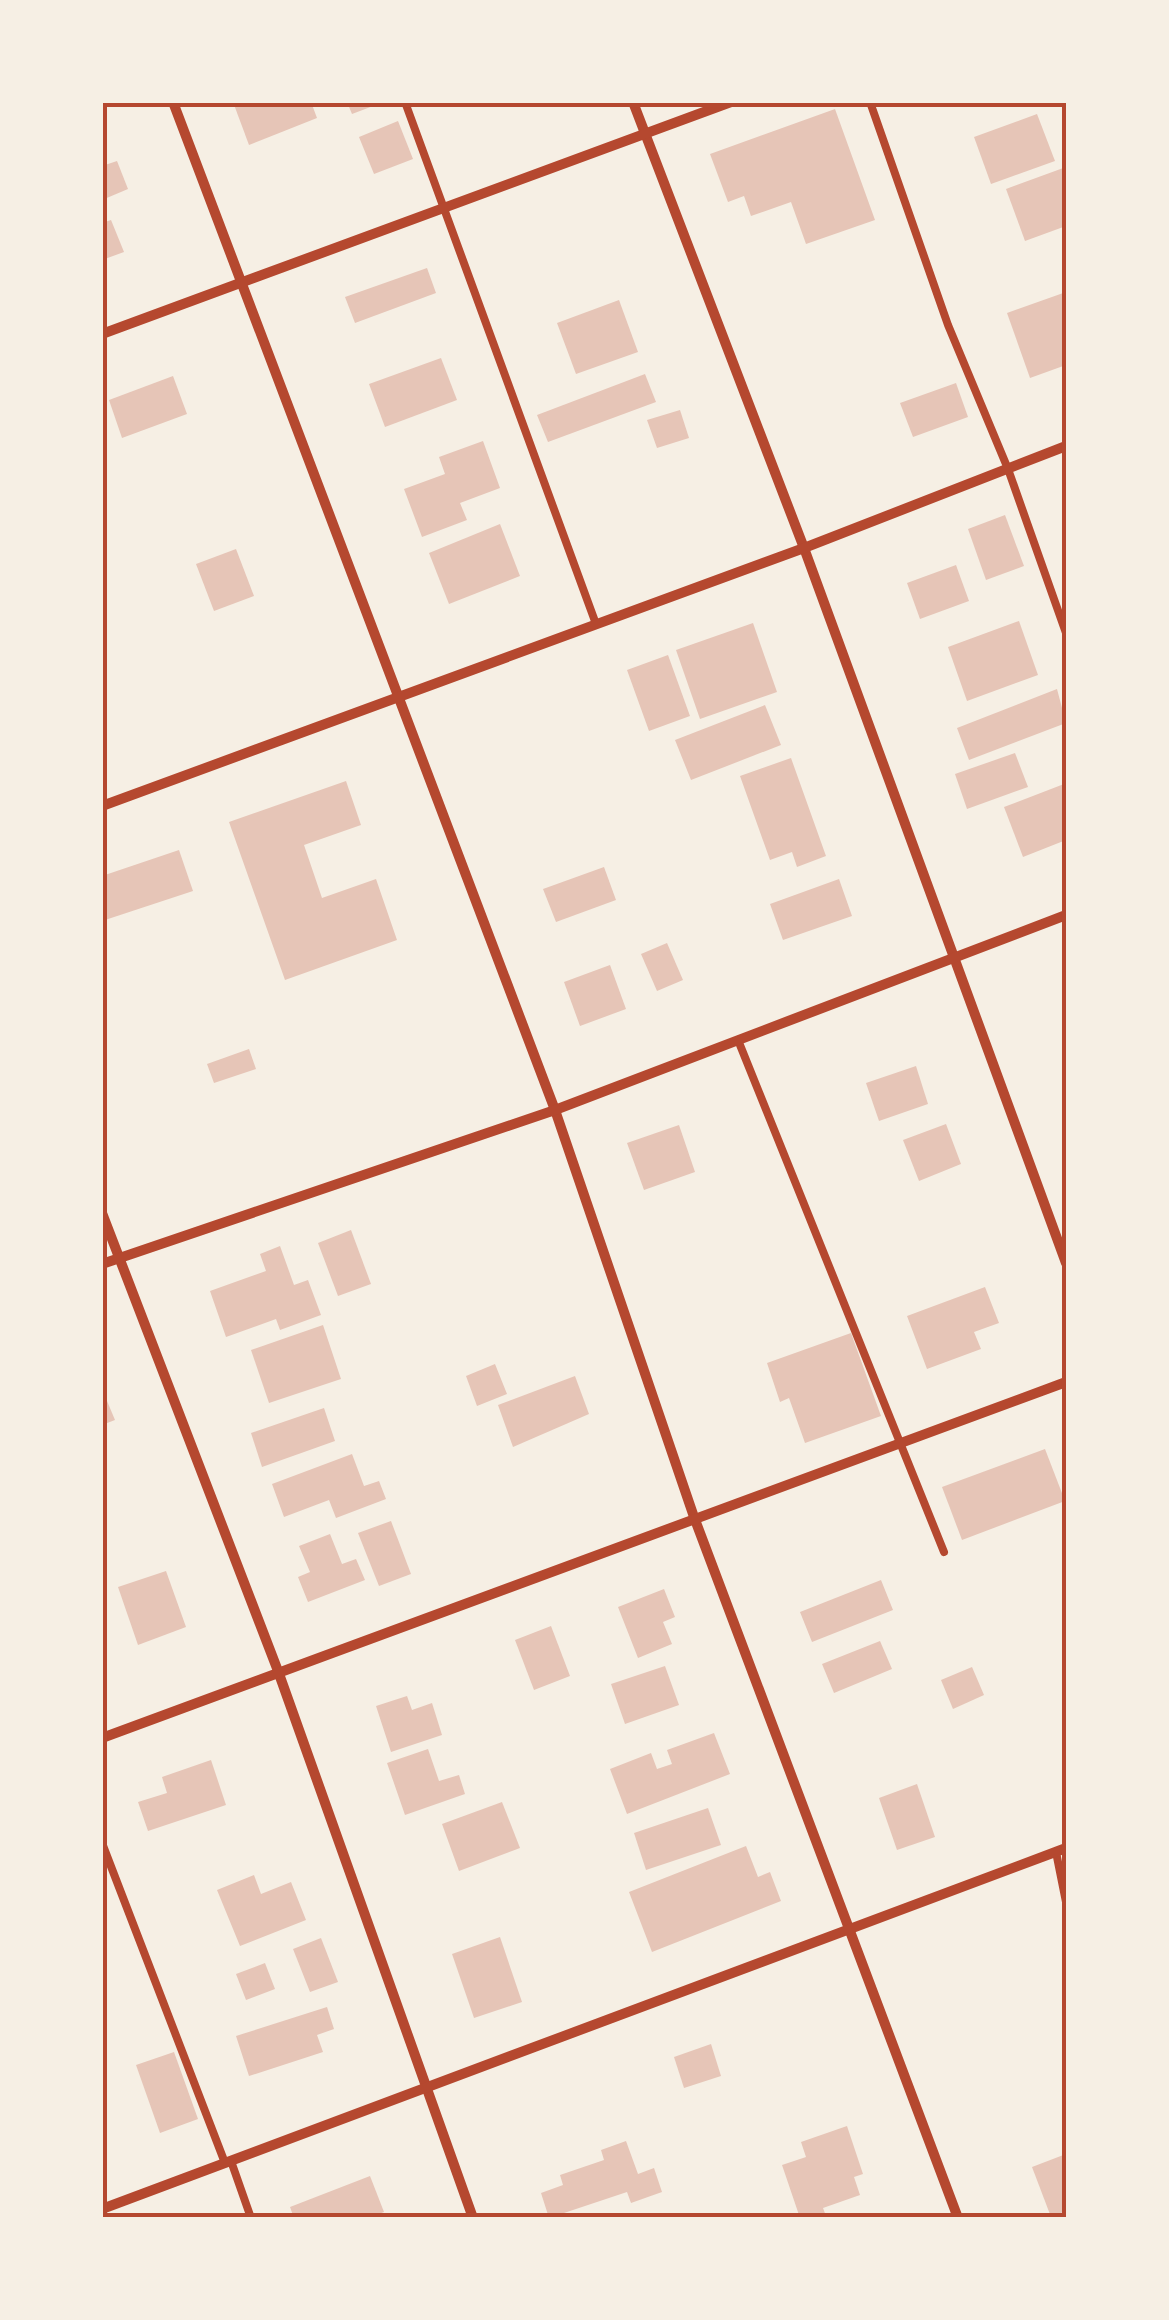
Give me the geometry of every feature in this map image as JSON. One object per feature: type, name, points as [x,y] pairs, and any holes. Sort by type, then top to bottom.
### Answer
[{"type":"street","points":[[173,102],[555,1110],[694,1518],[958,2218]]},
{"type":"street","points":[[633,102],[804,548],[1066,1263]]},
{"type":"street","points":[[102,334],[731,102]]},
{"type":"street","points":[[102,806],[804,548],[1066,446]]},
{"type":"street","points":[[102,1264],[555,1110],[1066,915]]},
{"type":"street","points":[[102,1213],[278,1672],[473,2218]]},
{"type":"street","points":[[102,1738],[1066,1382]]},
{"type":"street","points":[[102,2209],[1061,1850]]},
{"type":"lane","points":[[405,102],[596,624]]},
{"type":"lane","points":[[870,102],[948,325],[1008,468],[1066,633]]},
{"type":"lane","points":[[738,1040],[944,1552]]},
{"type":"lane","points":[[102,1843],[251,2218]]},
{"type":"lane","points":[[1061,1850],[1066,1902]]},
{"type":"building","points":[[233,102],[311,102],[317,118],[249,145]]},
{"type":"building","points":[[347,102],[381,102],[381,103],[352,114]]},
{"type":"building","points":[[835,109],[875,220],[806,244],[791,202],[751,216],[744,196],[728,202],[710,154]]},
{"type":"building","points":[[1037,114],[1055,161],[991,184],[974,137]]},
{"type":"building","points":[[398,121],[413,159],[374,174],[359,137]]},
{"type":"building","points":[[117,161],[128,189],[102,200],[102,166]]},
{"type":"building","points":[[1066,167],[1066,226],[1025,241],[1006,189]]},
{"type":"building","points":[[111,220],[124,252],[102,260],[102,223]]},
{"type":"building","points":[[427,268],[436,293],[355,323],[345,297]]},
{"type":"building","points":[[1066,292],[1066,365],[1030,378],[1007,313]]},
{"type":"building","points":[[619,300],[638,352],[576,374],[557,323]]},
{"type":"building","points":[[441,358],[457,400],[385,427],[369,384]]},
{"type":"building","points":[[645,374],[656,402],[548,442],[537,415]]},
{"type":"building","points":[[173,376],[187,414],[122,438],[109,400]]},
{"type":"building","points":[[956,383],[968,417],[913,437],[900,403]]},
{"type":"building","points":[[680,410],[689,438],[657,448],[647,420]]},
{"type":"building","points":[[483,441],[500,488],[460,503],[467,520],[422,537],[404,489],[445,474],[439,457]]},
{"type":"building","points":[[1005,515],[1024,566],[986,580],[968,529]]},
{"type":"building","points":[[500,524],[520,576],[449,604],[429,553]]},
{"type":"building","points":[[236,549],[254,596],[214,611],[196,564]]},
{"type":"building","points":[[956,565],[969,601],[920,619],[907,583]]},
{"type":"building","points":[[1019,621],[1038,675],[967,701],[948,647]]},
{"type":"building","points":[[753,623],[777,692],[700,719],[676,650]]},
{"type":"building","points":[[668,655],[690,716],[649,731],[627,670]]},
{"type":"building","points":[[1057,689],[1066,723],[969,760],[957,728]]},
{"type":"building","points":[[765,705],[781,745],[691,780],[675,740]]},
{"type":"building","points":[[1015,753],[1028,787],[967,809],[955,774]]},
{"type":"building","points":[[791,758],[826,856],[797,867],[792,852],[770,860],[740,776]]},
{"type":"building","points":[[346,781],[361,825],[304,845],[322,898],[376,879],[397,940],[285,980],[229,822]]},
{"type":"building","points":[[1064,784],[1066,840],[1023,857],[1004,807]]},
{"type":"building","points":[[179,850],[193,891],[102,921],[102,876]]},
{"type":"building","points":[[604,867],[616,900],[556,922],[543,889]]},
{"type":"building","points":[[839,879],[852,916],[783,940],[770,904]]},
{"type":"building","points":[[667,943],[683,980],[657,991],[641,954]]},
{"type":"building","points":[[610,965],[626,1009],[580,1026],[564,982]]},
{"type":"building","points":[[249,1049],[256,1069],[214,1083],[207,1064]]},
{"type":"building","points":[[916,1066],[928,1104],[879,1121],[866,1083]]},
{"type":"building","points":[[946,1124],[961,1164],[919,1181],[903,1140]]},
{"type":"building","points":[[679,1125],[695,1172],[644,1190],[627,1143]]},
{"type":"building","points":[[351,1230],[371,1284],[338,1296],[318,1243]]},
{"type":"building","points":[[280,1246],[294,1285],[308,1280],[321,1315],[280,1330],[276,1319],[226,1337],[210,1291],[266,1271],[260,1254]]},
{"type":"building","points":[[985,1287],[999,1323],[974,1332],[981,1349],[927,1369],[907,1316]]},
{"type":"building","points":[[323,1325],[341,1379],[269,1403],[251,1350]]},
{"type":"building","points":[[851,1333],[881,1416],[805,1443],[789,1398],[780,1402],[767,1363]]},
{"type":"building","points":[[495,1364],[507,1394],[477,1406],[466,1376]]},
{"type":"building","points":[[575,1376],[589,1414],[513,1447],[498,1405]]},
{"type":"building","points":[[102,1389],[115,1420],[102,1425]]},
{"type":"building","points":[[324,1408],[335,1441],[262,1467],[251,1433]]},
{"type":"building","points":[[1045,1449],[1065,1501],[962,1540],[942,1487]]},
{"type":"building","points":[[352,1454],[364,1486],[379,1481],[386,1499],[336,1518],[329,1500],[284,1517],[272,1484]]},
{"type":"building","points":[[391,1521],[411,1574],[379,1586],[358,1533]]},
{"type":"building","points":[[330,1534],[342,1564],[356,1559],[365,1580],[308,1602],[298,1577],[310,1572],[299,1546]]},
{"type":"building","points":[[166,1571],[186,1627],[138,1645],[118,1587]]},
{"type":"building","points":[[881,1580],[893,1610],[812,1642],[800,1612]]},
{"type":"building","points":[[664,1589],[675,1617],[663,1622],[672,1644],[638,1658],[618,1607]]},
{"type":"building","points":[[551,1626],[570,1676],[534,1690],[515,1640]]},
{"type":"building","points":[[880,1641],[892,1669],[834,1693],[822,1664]]},
{"type":"building","points":[[665,1666],[679,1705],[625,1724],[611,1684]]},
{"type":"building","points":[[972,1667],[984,1695],[953,1709],[941,1680]]},
{"type":"building","points":[[407,1696],[412,1710],[432,1703],[442,1735],[391,1752],[376,1706]]},
{"type":"building","points":[[714,1733],[730,1774],[627,1814],[610,1769],[651,1753],[657,1769],[672,1764],[667,1750]]},
{"type":"building","points":[[428,1749],[439,1781],[459,1775],[465,1794],[405,1815],[387,1763]]},
{"type":"building","points":[[211,1760],[226,1805],[148,1831],[138,1802],[167,1793],[162,1777]]},
{"type":"building","points":[[917,1784],[935,1837],[897,1850],[879,1798]]},
{"type":"building","points":[[502,1802],[520,1848],[459,1871],[442,1824]]},
{"type":"building","points":[[708,1808],[721,1845],[646,1870],[634,1833]]},
{"type":"building","points":[[746,1846],[758,1877],[770,1872],[781,1901],[652,1952],[629,1892]]},
{"type":"building","points":[[254,1875],[261,1894],[291,1882],[306,1920],[240,1946],[217,1890]]},
{"type":"building","points":[[500,1937],[522,2002],[474,2018],[452,1954]]},
{"type":"building","points":[[321,1938],[338,1982],[310,1992],[293,1949]]},
{"type":"building","points":[[265,1963],[275,1989],[246,2000],[236,1974]]},
{"type":"building","points":[[327,2007],[334,2029],[317,2035],[323,2052],[249,2076],[236,2036]]},
{"type":"building","points":[[711,2044],[721,2076],[684,2088],[674,2057]]},
{"type":"building","points":[[174,2052],[198,2119],[160,2133],[136,2065]]},
{"type":"building","points":[[847,2126],[863,2174],[854,2177],[860,2195],[823,2208],[826,2216],[800,2218],[782,2165],[806,2157],[801,2142]]},
{"type":"building","points":[[626,2141],[638,2174],[654,2168],[662,2192],[631,2203],[627,2192],[549,2218],[541,2193],[563,2185],[560,2175],[604,2160],[601,2150]]},
{"type":"building","points":[[1066,2154],[1066,2211],[1051,2217],[1032,2167]]},
{"type":"building","points":[[370,2176],[384,2212],[369,2218],[294,2218],[290,2207]]}]
